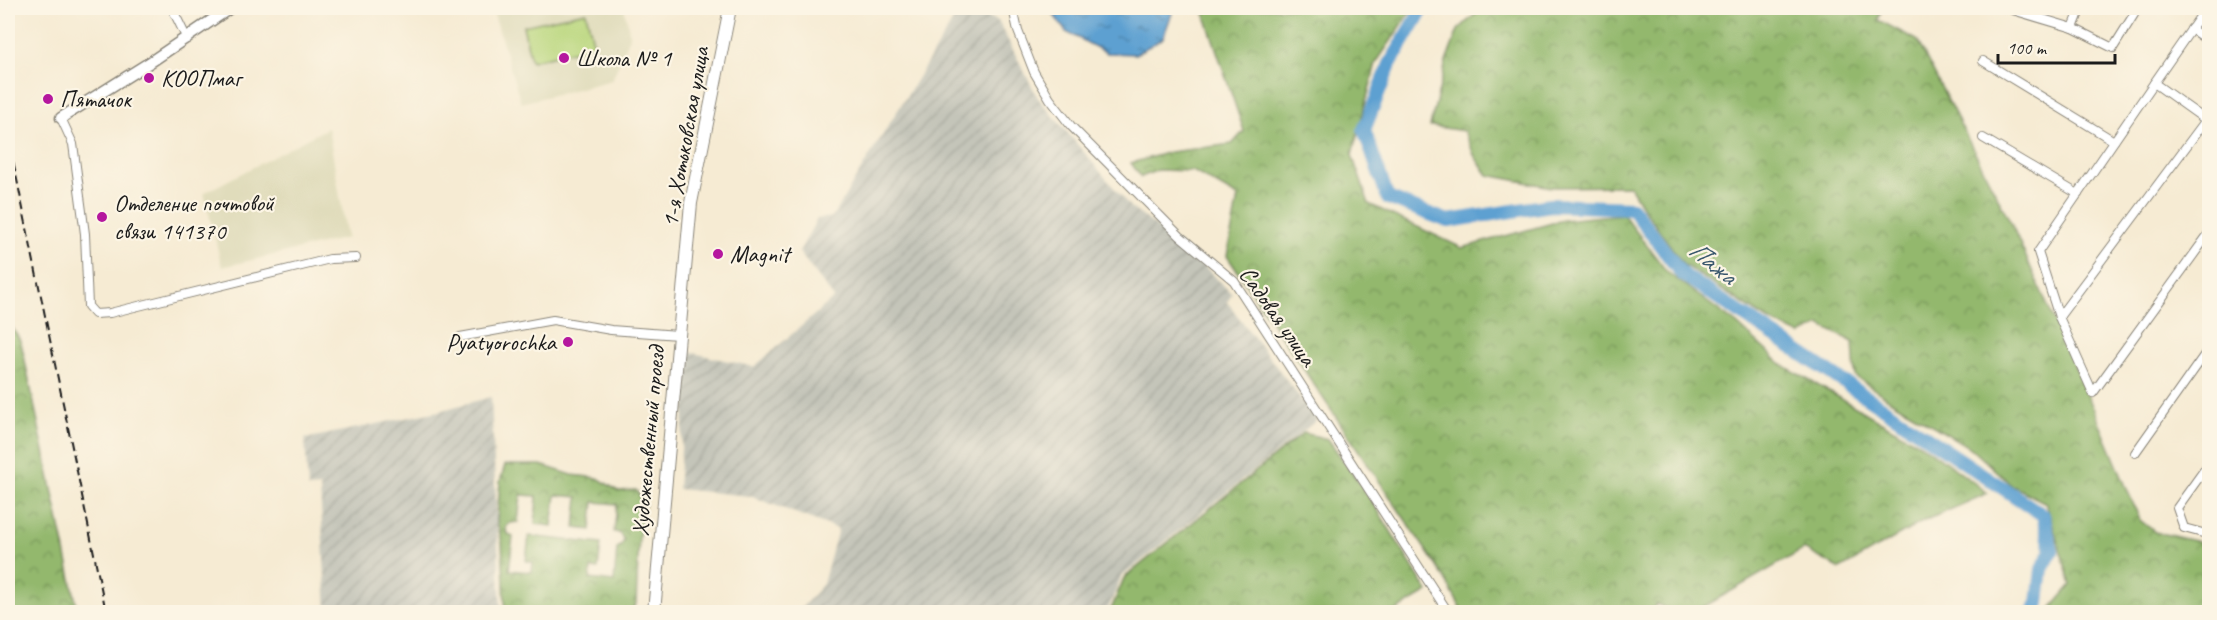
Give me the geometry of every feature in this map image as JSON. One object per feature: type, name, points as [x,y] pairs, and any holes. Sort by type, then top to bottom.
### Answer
[{"type":"main road","name":"1-я Хотьковская улица","points":[[684,274],[695,179],[730,8]]},
{"type":"main road","name":"Художественный проезд","points":[[654,612],[684,274]]},
{"type":"street","points":[[172,8],[187,39]]},
{"type":"street","points":[[230,8],[187,39],[61,118],[73,144],[85,234],[88,306],[95,314],[110,313],[330,259],[356,258]]},
{"type":"street","name":"Садовая улица","points":[[1012,8],[1018,31],[1034,72],[1050,99],[1071,126],[1180,236],[1234,281],[1448,612]]},
{"type":"street","points":[[2009,8],[2073,28],[2114,48],[2138,8]]},
{"type":"street","points":[[2073,28],[2081,8]]},
{"type":"street","points":[[2206,8],[2038,252],[2059,317],[2093,393],[2210,232]]},
{"type":"street","points":[[2191,29],[2210,42]]},
{"type":"street","points":[[1983,61],[2114,141]]},
{"type":"street","points":[[2059,317],[2208,122],[2154,83]]},
{"type":"street","points":[[1983,138],[2078,194]]},
{"type":"street","points":[[460,337],[554,320],[611,330],[678,335]]},
{"type":"street","points":[[2135,453],[2210,347]]},
{"type":"street","points":[[2210,462],[2178,508],[2184,528],[2210,535]]},
{"type":"shaded area","name":"Школа № 1","points":[[492,8],[624,8],[630,36],[612,80],[521,103]]},
{"type":"shaded area","points":[[961,8],[968,8],[998,21],[1038,98],[1131,208],[1187,249],[1232,294],[1227,302],[1317,420],[1121,577],[1107,612],[798,612],[823,584],[838,529],[750,496],[678,489],[689,352],[754,367],[834,298],[799,252],[817,219],[832,217]]},
{"type":"shaded area","points":[[328,128],[347,238],[222,267],[204,193]]},
{"type":"shaded area","points":[[491,397],[501,612],[327,612],[320,487],[308,488],[305,439],[439,411]]},
{"type":"green space","points":[[1204,8],[1413,8],[1376,63],[1352,155],[1369,204],[1462,248],[1563,220],[1623,214],[1667,272],[1737,324],[1781,364],[1928,449],[1988,493],[1922,522],[1840,569],[1804,549],[1695,612],[1676,612],[1657,604],[1649,612],[1463,612],[1442,574],[1227,256],[1238,197],[1193,171],[1158,170],[1141,177],[1131,163],[1170,152],[1232,144],[1244,131]]},
{"type":"green space","points":[[1482,8],[1882,8],[1878,20],[1917,40],[2011,223],[2140,520],[2155,532],[2209,544],[2209,612],[2048,612],[2071,585],[2046,503],[2011,485],[1972,449],[1890,400],[1855,376],[1853,342],[1820,325],[1801,335],[1768,320],[1684,265],[1630,186],[1551,187],[1488,175],[1475,157],[1464,131],[1430,126],[1446,62],[1458,30]]},
{"type":"green space","points":[[586,12],[594,46],[531,61],[523,26]]},
{"type":"green space","points":[[8,321],[21,342],[78,612],[8,612]]},
{"type":"green space","points":[[1303,433],[1328,439],[1374,504],[1428,592],[1394,612],[1110,612],[1124,578]]},
{"type":"green space","points":[[505,465],[541,465],[572,475],[598,478],[618,491],[636,490],[645,504],[639,537],[636,604],[631,612],[507,612],[502,543],[497,521],[500,482]],"holes":[[[521,495],[537,496],[535,524],[552,526],[556,495],[578,497],[575,528],[591,530],[594,502],[617,504],[614,532],[619,533],[624,540],[617,548],[614,582],[590,579],[591,568],[598,569],[601,544],[529,536],[526,561],[533,562],[532,572],[509,570],[513,537],[507,533],[506,527],[510,523],[518,522]]]},
{"type":"water","points":[[1049,8],[1174,8],[1163,38],[1136,54],[1107,53],[1066,32]]},
{"type":"waterway","name":"Пажа","points":[[1423,8],[1390,64],[1364,130],[1388,198],[1448,221],[1551,205],[1632,208],[1682,274],[2043,515],[2052,551],[2042,569],[2038,603],[2033,612]]},
{"type":"railway","points":[[8,136],[106,612]]},
{"type":"place","name":"Школа № 1","points":[[564,58]]},
{"type":"place","name":"КООПмаг","points":[[149,78]]},
{"type":"place","name":"Пятачок","points":[[48,99]]},
{"type":"place","name":"Отделение почтовой связи 141370","points":[[102,217]]},
{"type":"place","name":"Magnit","points":[[718,254]]},
{"type":"place","name":"Pyatyorochka","points":[[568,342]]}]
